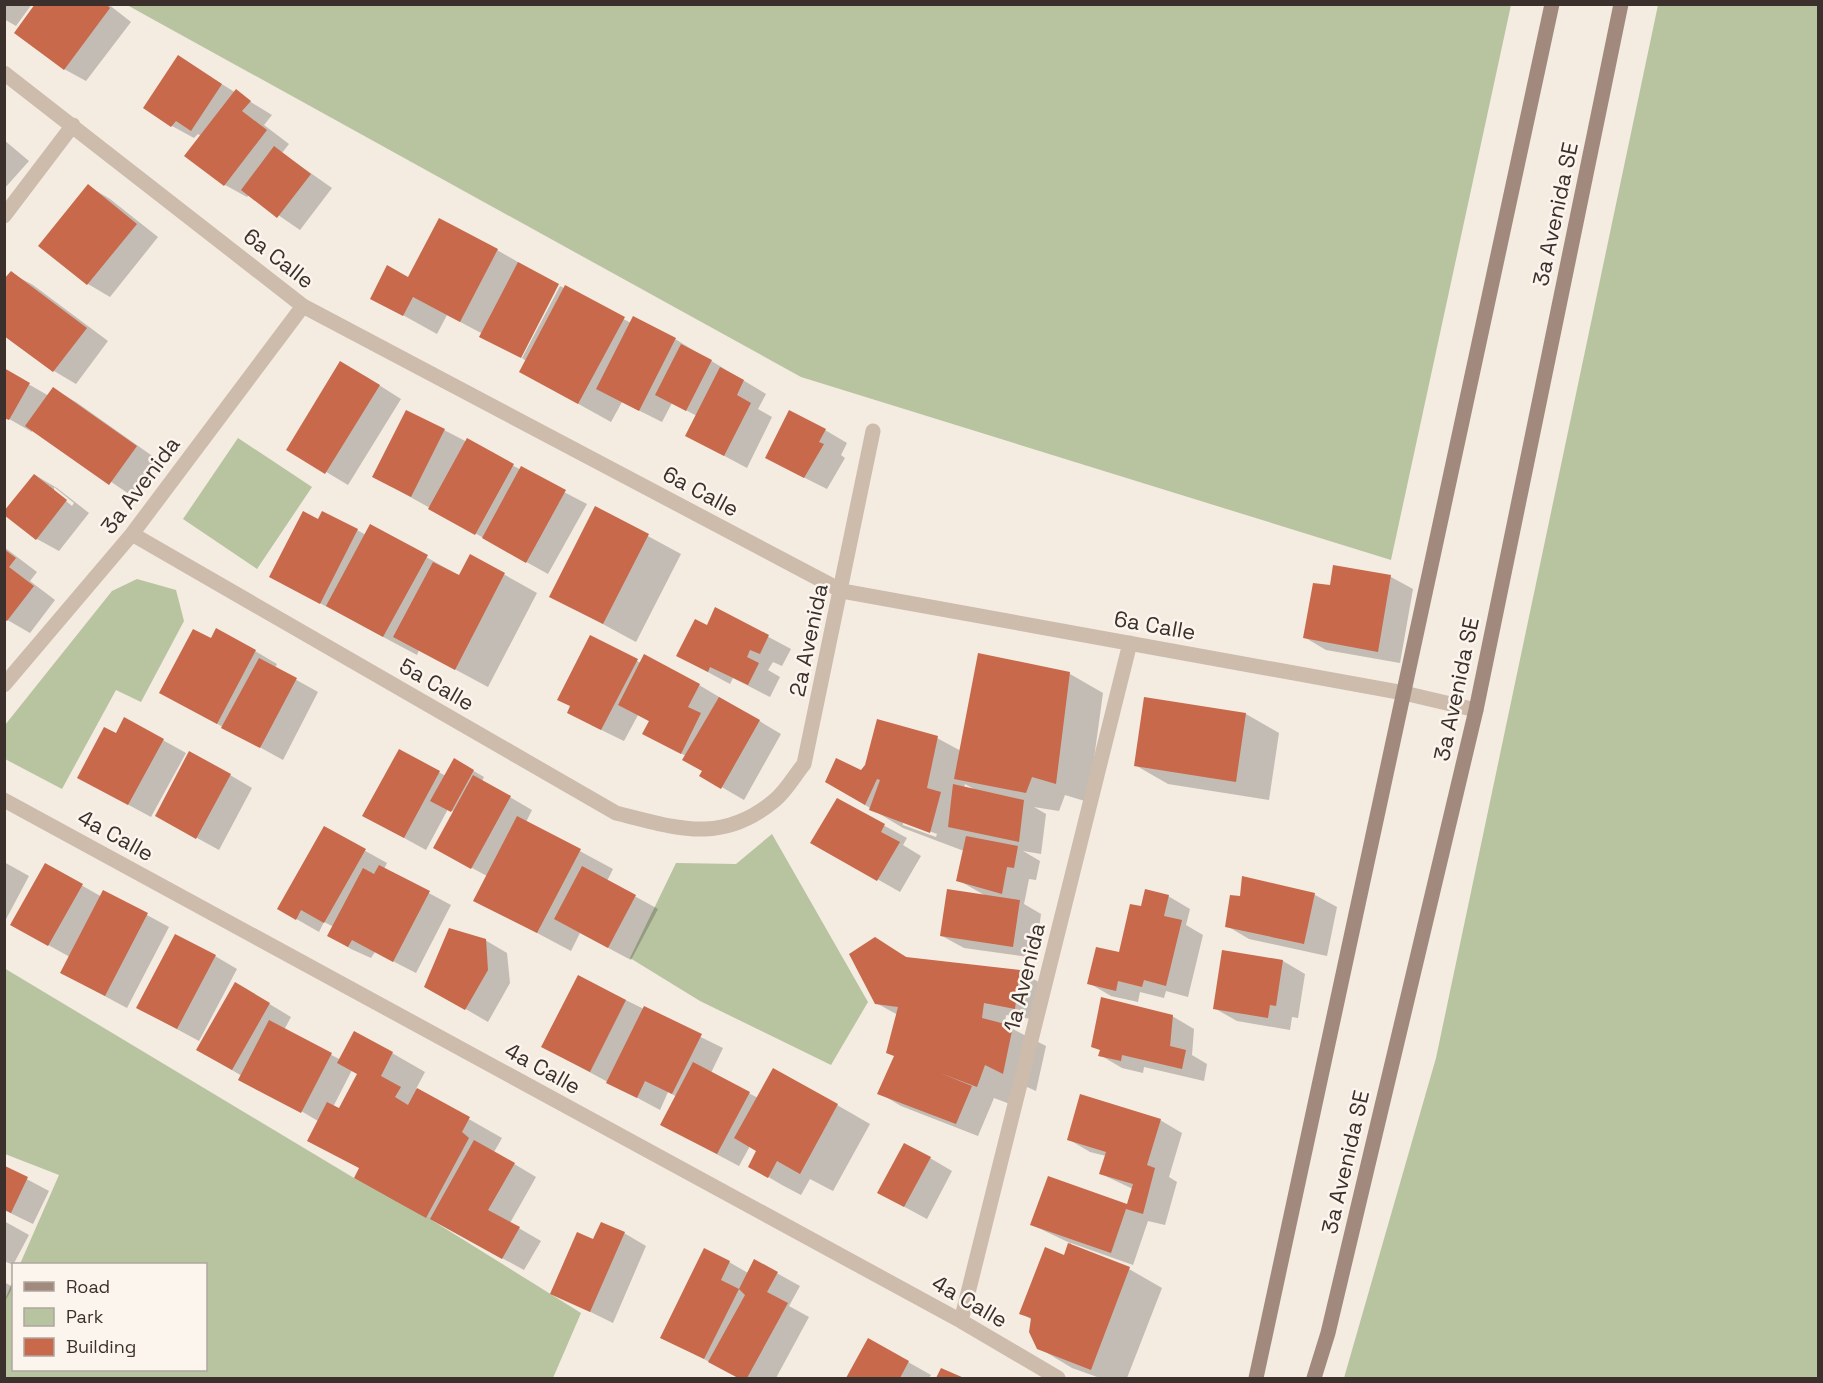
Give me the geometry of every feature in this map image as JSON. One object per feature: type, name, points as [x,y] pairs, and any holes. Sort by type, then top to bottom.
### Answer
[{"type":"street","points":[[1257,1378],[1552,4]]},
{"type":"street","name":"3a Avenida SE","points":[[1314,1378],[1331,1321],[1476,710],[1621,4]]},
{"type":"street","name":"6a Calle","points":[[4,73],[303,306],[842,591],[1404,693],[1476,710]]},
{"type":"street","points":[[4,216],[73,125]]},
{"type":"street","name":"3a Avenida","points":[[4,685],[132,534],[303,306]]},
{"type":"street","name":"2a Avenida","points":[[734,826],[776,800],[804,764],[842,591],[873,432]]},
{"type":"street","name":"5a Calle","points":[[132,534],[616,813],[683,830],[734,826]]},
{"type":"street","name":"1a Avenida","points":[[961,1321],[1130,643]]},
{"type":"street","name":"4a Calle","points":[[4,800],[961,1321],[1058,1378]]},
{"type":"green space","points":[[127,5],[1511,5],[1391,560],[801,377]]},
{"type":"green space","points":[[1658,5],[1818,5],[1818,1378],[1344,1378],[1436,1058]]},
{"type":"green space","points":[[238,438],[312,487],[257,569],[183,519]]},
{"type":"green space","points":[[137,579],[176,590],[184,621],[141,702],[116,690],[62,789],[5,759],[5,725],[112,591]]},
{"type":"green space","points":[[772,834],[868,1002],[831,1065],[700,1001],[630,958],[676,863],[736,864]]},
{"type":"green space","points":[[4,968],[354,1178],[430,1219],[581,1313],[553,1378],[5,1378],[5,1300],[12,1282],[12,1371],[207,1371],[207,1263],[20,1263],[59,1175],[5,1154]]},
{"type":"building","points":[[35,4],[106,4],[110,8],[64,70],[14,33]]},
{"type":"building","points":[[178,55],[222,84],[191,131],[176,121],[171,127],[143,108]]},
{"type":"building","points":[[236,89],[251,101],[242,111],[267,130],[224,186],[184,156]]},
{"type":"building","points":[[274,146],[311,174],[277,218],[241,190]]},
{"type":"building","points":[[88,184],[137,224],[87,285],[38,246]]},
{"type":"building","points":[[439,218],[498,249],[460,322],[413,297],[403,316],[370,299],[387,265],[408,277]]},
{"type":"building","points":[[518,262],[559,284],[521,358],[479,337]]},
{"type":"building","points":[[11,271],[87,328],[53,372],[4,336],[4,279]]},
{"type":"building","points":[[565,285],[625,317],[578,404],[519,372]]},
{"type":"building","points":[[633,316],[676,338],[639,411],[596,389]]},
{"type":"building","points":[[681,344],[712,360],[686,411],[655,395]]},
{"type":"building","points":[[340,361],[380,385],[325,474],[286,450]]},
{"type":"building","points":[[720,367],[744,380],[737,395],[751,403],[724,456],[685,436]]},
{"type":"building","points":[[4,368],[30,383],[9,420],[4,418]]},
{"type":"building","points":[[53,387],[137,446],[109,485],[25,426]]},
{"type":"building","points":[[406,410],[445,429],[411,497],[372,477]]},
{"type":"building","points":[[789,410],[826,429],[819,442],[824,444],[804,478],[765,458]]},
{"type":"building","points":[[467,438],[514,464],[475,535],[428,509]]},
{"type":"building","points":[[521,466],[566,490],[526,563],[482,538]]},
{"type":"building","points":[[34,474],[67,500],[36,540],[4,515],[4,511]]},
{"type":"building","points":[[595,506],[649,534],[603,624],[549,597]]},
{"type":"building","points":[[303,511],[318,519],[322,511],[358,529],[320,604],[269,577]]},
{"type":"building","points":[[370,524],[428,555],[383,637],[326,606]]},
{"type":"building","points":[[4,549],[16,558],[9,567],[34,586],[7,621],[4,619]]},
{"type":"building","points":[[470,554],[505,573],[455,670],[393,637],[433,562],[459,575]]},
{"type":"building","points":[[1333,565],[1391,575],[1378,652],[1303,638],[1313,583],[1330,585]]},
{"type":"building","points":[[715,607],[769,635],[760,654],[750,650],[747,657],[759,663],[748,685],[710,667],[708,672],[676,656],[695,619],[707,625]]},
{"type":"building","points":[[216,628],[256,650],[217,724],[159,693],[193,629],[211,638]]},
{"type":"building","points":[[590,635],[638,659],[601,730],[567,713],[570,706],[557,700]]},
{"type":"building","points":[[978,653],[1070,672],[1056,784],[1032,777],[1026,793],[954,779]]},
{"type":"building","points":[[644,654],[700,684],[688,707],[701,713],[681,754],[642,734],[649,721],[618,705]]},
{"type":"building","points":[[259,658],[297,678],[260,748],[221,728]]},
{"type":"building","points":[[719,697],[760,720],[721,789],[699,776],[702,771],[682,760]]},
{"type":"building","points":[[1144,697],[1246,713],[1236,782],[1134,766]]},
{"type":"building","points":[[124,717],[164,739],[128,805],[77,778],[104,727],[116,733]]},
{"type":"building","points":[[877,719],[938,736],[927,788],[941,792],[930,833],[869,810],[880,780],[877,779],[865,805],[825,782],[836,758],[861,770],[865,765]]},
{"type":"building","points":[[399,749],[440,771],[404,838],[362,816]]},
{"type":"building","points":[[189,751],[231,774],[196,839],[155,816]]},
{"type":"building","points":[[454,758],[474,770],[451,812],[430,801]]},
{"type":"building","points":[[473,775],[511,796],[471,869],[433,848]]},
{"type":"building","points":[[953,784],[1024,800],[1019,842],[948,827]]},
{"type":"building","points":[[837,798],[885,824],[881,832],[900,842],[877,881],[810,843]]},
{"type":"building","points":[[517,816],[581,849],[537,933],[473,901]]},
{"type":"building","points":[[324,826],[366,849],[324,923],[301,910],[296,920],[277,909]]},
{"type":"building","points":[[966,836],[1018,846],[1014,868],[1007,867],[1002,894],[956,881]]},
{"type":"building","points":[[45,863],[83,884],[48,946],[10,925]]},
{"type":"building","points":[[379,865],[430,891],[393,962],[352,940],[348,947],[327,936],[363,868],[374,874]]},
{"type":"building","points":[[582,866],[636,895],[608,948],[554,919]]},
{"type":"building","points":[[1242,876],[1315,893],[1304,944],[1225,927],[1230,895],[1240,896]]},
{"type":"building","points":[[947,889],[1020,900],[1013,947],[940,936]]},
{"type":"building","points":[[1145,889],[1169,895],[1164,916],[1182,920],[1166,986],[1144,980],[1142,987],[1118,981],[1116,991],[1087,984],[1096,947],[1119,952],[1130,904],[1141,906]]},
{"type":"building","points":[[103,890],[148,913],[105,996],[60,973]]},
{"type":"building","points":[[449,928],[486,939],[488,970],[465,1010],[424,987]]},
{"type":"building","points":[[175,934],[216,955],[177,1029],[136,1008]]},
{"type":"building","points":[[875,937],[906,957],[1020,970],[1015,1009],[984,1003],[982,1018],[1013,1026],[1003,1074],[985,1065],[977,1087],[940,1073],[972,1086],[956,1124],[877,1094],[894,1056],[886,1053],[898,1007],[875,1004],[849,954]]},
{"type":"building","points":[[1222,950],[1283,960],[1276,1006],[1270,1005],[1268,1018],[1213,1009]]},
{"type":"building","points":[[578,975],[626,1000],[590,1072],[541,1047]]},
{"type":"building","points":[[235,982],[270,1003],[232,1070],[196,1050]]},
{"type":"building","points":[[1101,997],[1173,1015],[1170,1046],[1186,1050],[1182,1069],[1122,1055],[1121,1061],[1098,1056],[1100,1050],[1091,1047]]},
{"type":"building","points":[[644,1006],[702,1034],[672,1094],[645,1081],[637,1098],[606,1083]]},
{"type":"building","points":[[269,1020],[332,1053],[301,1113],[238,1080]]},
{"type":"building","points":[[354,1031],[393,1052],[381,1076],[401,1087],[395,1097],[408,1105],[417,1088],[470,1117],[462,1132],[469,1138],[426,1218],[354,1178],[359,1168],[307,1141],[327,1102],[339,1108],[357,1074],[337,1063]]},
{"type":"building","points":[[693,1062],[750,1092],[717,1154],[660,1125]]},
{"type":"building","points":[[773,1068],[838,1104],[800,1174],[777,1161],[768,1178],[748,1167],[756,1151],[734,1138]]},
{"type":"building","points":[[1080,1094],[1161,1119],[1147,1165],[1155,1168],[1143,1214],[1126,1209],[1111,1253],[1030,1225],[1048,1176],[1127,1204],[1133,1184],[1099,1174],[1106,1152],[1067,1140]]},
{"type":"building","points":[[474,1140],[515,1163],[488,1210],[520,1227],[502,1259],[430,1219]]},
{"type":"building","points":[[904,1143],[931,1157],[904,1207],[877,1193]]},
{"type":"building","points":[[5,1166],[28,1177],[11,1213],[5,1210]]},
{"type":"building","points":[[601,1222],[625,1232],[590,1312],[550,1294],[577,1232],[593,1239]]},
{"type":"building","points":[[1068,1243],[1130,1267],[1091,1370],[1037,1349],[1029,1332],[1031,1318],[1019,1314],[1045,1247],[1064,1255]]},
{"type":"building","points":[[704,1248],[730,1261],[721,1280],[739,1289],[704,1359],[660,1338]]},
{"type":"building","points":[[754,1259],[778,1272],[767,1292],[788,1303],[747,1378],[738,1378],[708,1362],[745,1295],[739,1289]]},
{"type":"building","points":[[868,1338],[909,1361],[900,1378],[846,1378]]},
{"type":"building","points":[[941,1368],[964,1378],[936,1378]]}]
